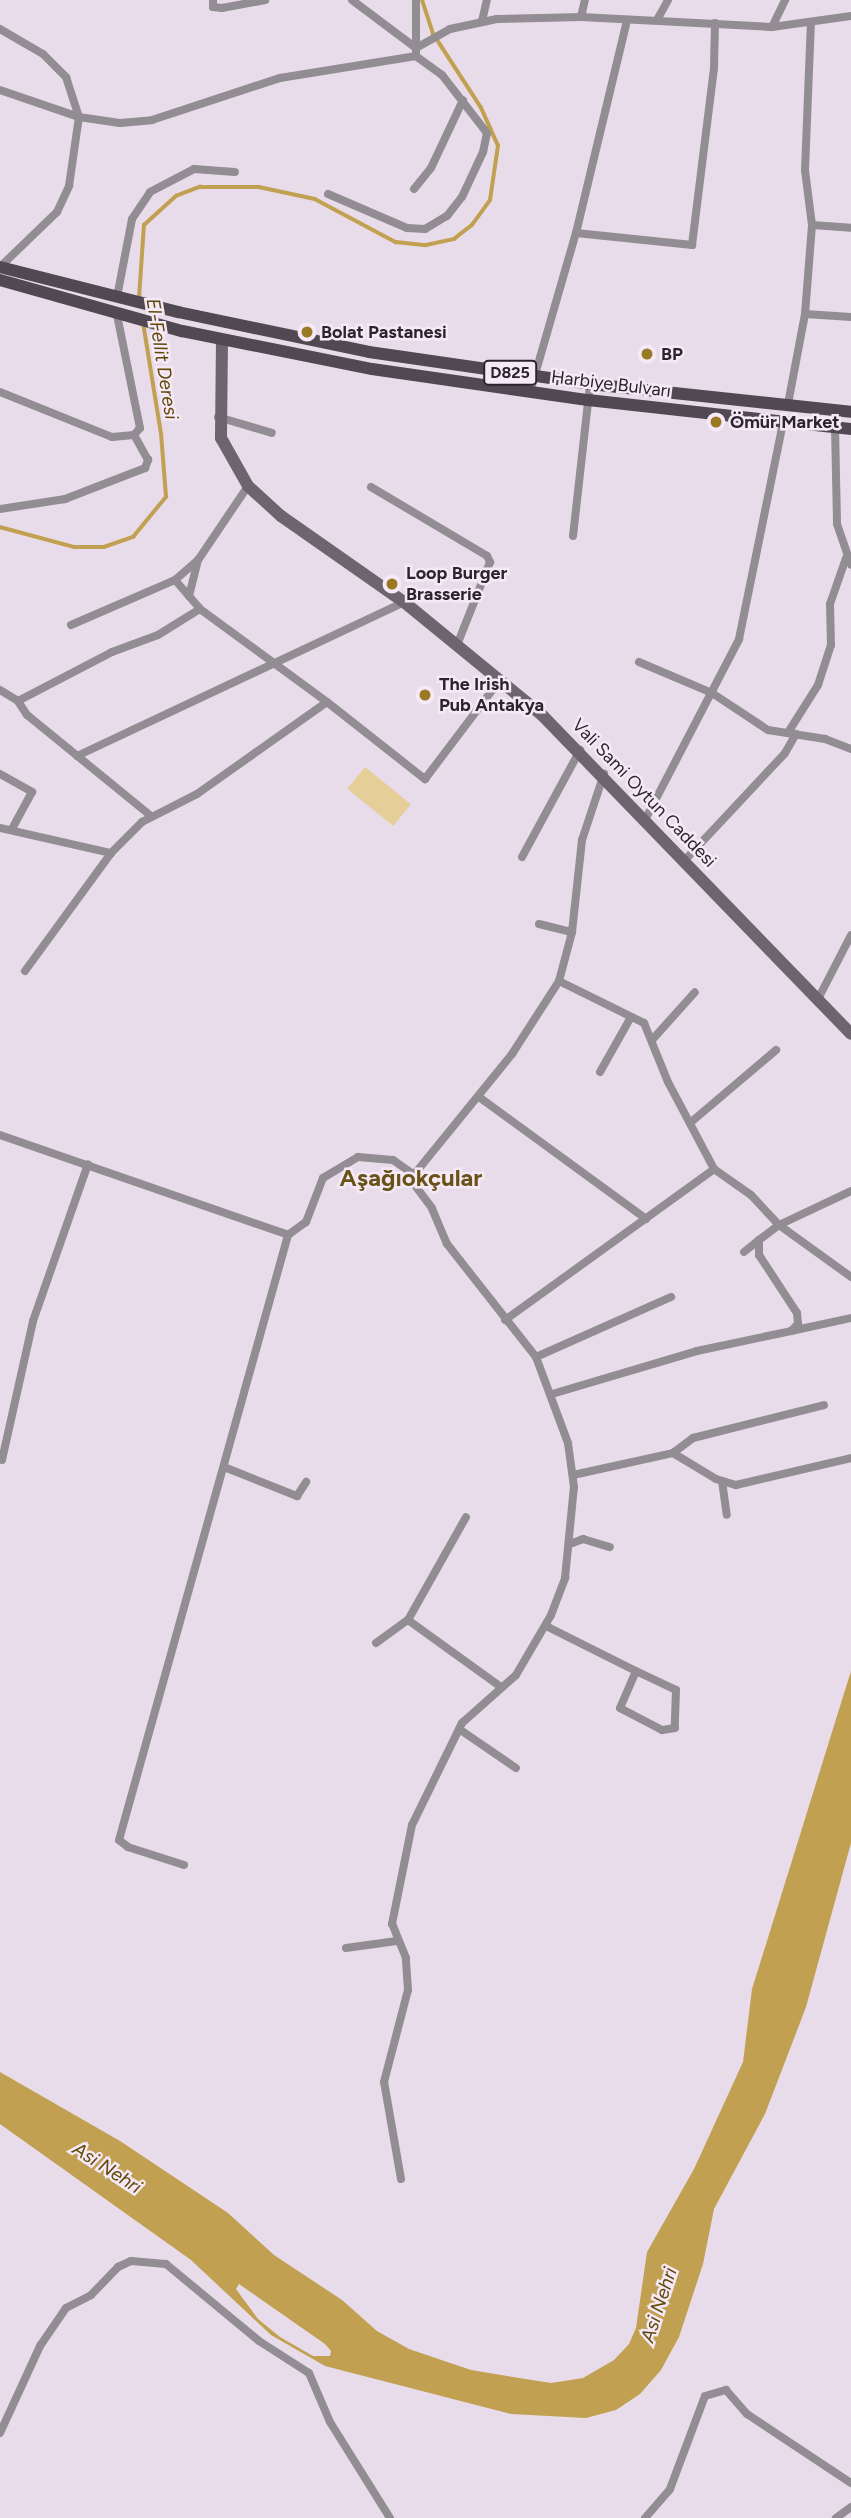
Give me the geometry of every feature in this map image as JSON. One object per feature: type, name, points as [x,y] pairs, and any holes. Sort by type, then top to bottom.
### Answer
[{"type":"main road","name":"Harbiye Bulvarı","points":[[0,267],[172,311],[315,343],[534,377],[851,412]]},
{"type":"main road","name":"Harbiye Bulvarı","points":[[0,280],[173,329],[384,371],[587,400],[851,429]]},
{"type":"street","points":[[213,0],[213,7],[222,8],[265,0]]},
{"type":"street","points":[[328,194],[407,228],[436,224],[462,197],[487,142],[483,125],[435,68],[352,0]]},
{"type":"street","points":[[415,0],[416,52]]},
{"type":"street","points":[[482,21],[487,0]]},
{"type":"street","points":[[581,17],[585,0]]},
{"type":"street","points":[[657,20],[668,0]]},
{"type":"street","points":[[772,27],[785,0]]},
{"type":"street","points":[[0,90],[79,117],[120,123],[152,120],[280,78],[416,52],[450,29],[482,21],[581,17],[772,27],[851,16]]},
{"type":"street","points":[[530,392],[576,233],[627,20]]},
{"type":"street","points":[[576,233],[692,245],[714,68],[715,23]]},
{"type":"street","points":[[788,404],[805,314],[812,225],[805,170],[811,23]]},
{"type":"street","points":[[0,29],[43,54],[66,77],[79,117],[69,186],[57,212],[0,267]]},
{"type":"street","points":[[414,189],[431,169],[463,100]]},
{"type":"street","points":[[117,297],[132,219],[150,191],[194,169],[234,172]]},
{"type":"street","points":[[812,225],[851,228]]},
{"type":"street","points":[[805,314],[851,317]]},
{"type":"street","points":[[0,392],[112,437],[134,435],[140,428],[117,315]]},
{"type":"street","name":"Vali Sami Oytun Caddesi","points":[[222,340],[218,417],[224,449],[248,486],[281,516],[404,602],[580,750],[851,1034]]},
{"type":"street","points":[[573,536],[590,384]]},
{"type":"street","points":[[218,417],[272,433]]},
{"type":"street","points":[[646,818],[739,639],[783,422]]},
{"type":"street","points":[[685,860],[785,753],[818,685],[827,658],[830,604],[849,561],[837,524],[835,427]]},
{"type":"street","points":[[0,509],[65,499],[145,468],[148,460],[134,435]]},
{"type":"street","points":[[71,625],[175,580],[198,560],[248,486]]},
{"type":"street","points":[[371,487],[487,556],[490,562],[457,645]]},
{"type":"street","points":[[190,596],[198,560]]},
{"type":"street","points":[[175,580],[200,609],[277,663],[425,779],[500,680]]},
{"type":"street","points":[[78,756],[404,602]]},
{"type":"street","points":[[18,701],[112,652],[158,635],[200,609]]},
{"type":"street","points":[[639,662],[712,693],[768,730],[793,732],[851,750]]},
{"type":"street","points":[[0,690],[18,701],[21,709],[151,816]]},
{"type":"street","points":[[25,971],[111,853],[151,816],[197,794],[327,702]]},
{"type":"street","points":[[522,857],[580,750]]},
{"type":"street","points":[[0,774],[32,792],[12,830]]},
{"type":"street","points":[[401,2179],[384,2082],[408,1990],[406,1958],[392,1924],[412,1825],[459,1729],[516,1675],[546,1626],[565,1578],[570,1544],[573,1475],[552,1394],[536,1357],[447,1244],[432,1208],[414,1184],[416,1176],[479,1097],[559,981],[572,932],[582,839],[604,774]]},
{"type":"street","points":[[0,828],[111,853]]},
{"type":"street","points":[[539,924],[572,932]]},
{"type":"street","points":[[817,1001],[851,936]]},
{"type":"street","points":[[559,981],[644,1023],[714,1169],[751,1195],[779,1226],[851,1277]]},
{"type":"street","points":[[652,1040],[695,992]]},
{"type":"street","points":[[600,1072],[631,1017]]},
{"type":"street","points":[[690,1123],[776,1050]]},
{"type":"street","points":[[479,1097],[646,1219]]},
{"type":"street","points":[[0,1135],[44,1154],[88,1164],[288,1235]]},
{"type":"street","points":[[184,1865],[128,1847],[119,1840],[288,1235],[306,1222],[323,1178],[358,1157],[393,1160],[416,1176]]},
{"type":"street","points":[[2,1460],[33,1321],[88,1164]]},
{"type":"street","points":[[505,1320],[714,1169]]},
{"type":"street","points":[[744,1252],[779,1226],[851,1191]]},
{"type":"street","points":[[759,1240],[759,1255],[772,1283],[797,1313],[798,1324],[791,1331]]},
{"type":"street","points":[[536,1357],[671,1297]]},
{"type":"street","points":[[552,1394],[709,1348],[851,1318]]},
{"type":"street","points":[[573,1475],[673,1453],[693,1438],[824,1405]]},
{"type":"street","points":[[673,1453],[736,1485],[763,1481],[851,1458]]},
{"type":"street","points":[[224,1467],[297,1496],[306,1482]]},
{"type":"street","points":[[722,1480],[727,1515]]},
{"type":"street","points":[[376,1643],[408,1620],[466,1517]]},
{"type":"street","points":[[570,1544],[583,1539],[610,1547]]},
{"type":"street","points":[[408,1620],[502,1687]]},
{"type":"street","points":[[546,1626],[676,1690],[675,1728],[662,1730],[620,1708],[636,1671]]},
{"type":"street","points":[[459,1729],[516,1768]]},
{"type":"street","points":[[346,1948],[397,1941]]},
{"type":"street","points":[[0,2433],[40,2346],[66,2308],[91,2295],[118,2267],[131,2261],[166,2264],[259,2341],[309,2373],[330,2422],[390,2518]]},
{"type":"street","points":[[645,2518],[670,2489],[705,2396],[726,2390],[747,2414],[851,2483]]},
{"type":"street","points":[[835,2518],[851,2507]]},
{"type":"shaded area","points":[[365,767],[411,804],[393,826],[347,789]]},
{"type":"water","name":"Asi Nehri","points":[[851,1671],[851,1843],[806,2007],[765,2114],[714,2209],[703,2264],[679,2337],[661,2370],[640,2394],[616,2410],[586,2418],[511,2414],[325,2366],[271,2335],[191,2260],[0,2124],[0,2072],[120,2141],[228,2213],[274,2255],[342,2300],[377,2331],[409,2349],[471,2370],[551,2383],[583,2378],[614,2360],[629,2344],[636,2328],[647,2252],[694,2169],[743,2062],[752,1989]],"holes":[[[239,2284],[325,2344],[331,2351],[330,2356],[313,2356],[280,2337],[258,2319],[236,2289]]]},
{"type":"waterway","name":"El-Fellit Deresi","points":[[139,298],[144,225],[176,196],[200,187],[259,187],[315,199],[396,242],[426,245],[454,239],[472,225],[490,200],[498,146],[481,108],[433,34],[422,0]]},
{"type":"waterway","name":"El-Fellit Deresi","points":[[0,527],[74,547],[104,547],[133,537],[166,497],[161,434],[143,323]]},
{"type":"place","name":"Bolat Pastanesi","points":[[307,332]]},
{"type":"place","name":"BP","points":[[647,354]]},
{"type":"place","name":"Ömür Market","points":[[716,422]]},
{"type":"place","name":"Loop Burger Brasserie","points":[[392,584]]},
{"type":"place","name":"The Irish Pub Antakya","points":[[425,695]]},
{"type":"district","name":"Aşağıokçular","points":[[411,1178]]}]
